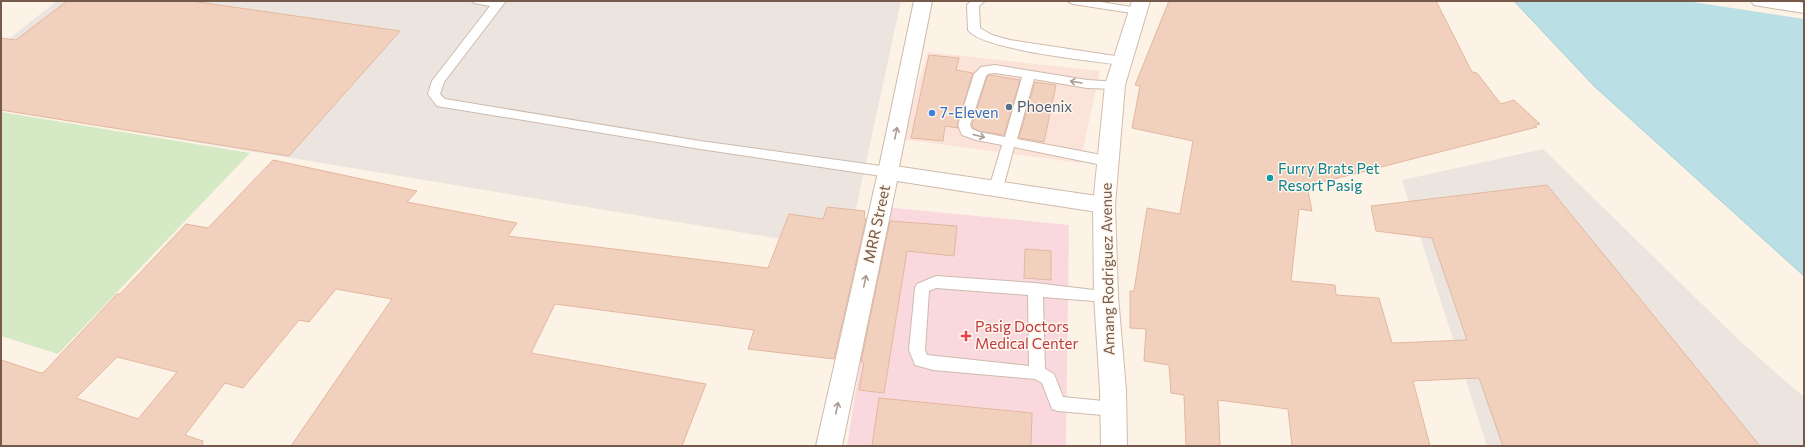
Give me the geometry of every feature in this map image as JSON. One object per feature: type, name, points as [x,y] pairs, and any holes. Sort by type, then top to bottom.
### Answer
[{"type":"street","name":"MRR Street","points":[[829,446],[923,1]]},
{"type":"street","points":[[1760,1],[1804,8]]},
{"type":"street","name":"Amang Rodriguez Avenue","points":[[1114,446],[1106,296],[1104,205],[1110,116],[1115,85],[1139,6]]},
{"type":"street","points":[[888,172],[1104,205]]},
{"type":"lane","points":[[478,1],[499,2]]},
{"type":"lane","points":[[978,1],[973,5],[974,30],[988,38],[1010,44],[1122,61]]},
{"type":"lane","points":[[1072,1],[1139,6]]},
{"type":"lane","points":[[499,2],[438,81],[434,94],[441,103],[700,145],[888,172]]},
{"type":"lane","points":[[1107,161],[976,136],[967,132],[964,125],[980,74],[985,70],[995,69],[1086,84],[1115,85]]},
{"type":"lane","points":[[996,188],[1029,75]]},
{"type":"lane","points":[[1106,296],[936,282],[922,288],[917,350],[921,360],[933,363],[1037,373],[1048,379],[1058,404],[1113,409]]},
{"type":"lane","points":[[1035,289],[1037,373]]},
{"type":"shaded area","points":[[57,1],[901,1],[847,250],[1,110],[1,45]]},
{"type":"shaded area","points":[[928,52],[1100,71],[1080,163],[901,139]]},
{"type":"shaded area","points":[[1543,149],[1743,344],[1804,397],[1804,446],[1487,446],[1402,180]]},
{"type":"shaded area","name":"Pasig Doctors Medical Center","points":[[885,207],[1069,225],[1066,446],[847,446]]},
{"type":"green space","points":[[1,112],[250,153],[58,354],[1,336]]},
{"type":"water","points":[[1514,1],[1804,1],[1804,276],[1594,86]]},
{"type":"pier","points":[[1686,1],[1804,1],[1804,19]]},
{"type":"building","points":[[67,1],[191,1],[400,31],[289,156],[1,110],[1,38],[16,40]]},
{"type":"building","points":[[1169,1],[1436,1],[1472,72],[1477,73],[1501,104],[1514,100],[1540,124],[1535,125],[1537,127],[1307,186],[1312,211],[1299,209],[1291,281],[1335,285],[1336,295],[1379,298],[1392,343],[1467,340],[1432,238],[1376,231],[1371,206],[1547,185],[1760,446],[1503,446],[1479,378],[1413,381],[1430,446],[1292,446],[1288,409],[1218,400],[1220,446],[1186,446],[1184,395],[1171,393],[1169,365],[1144,361],[1146,329],[1130,328],[1130,291],[1134,291],[1147,208],[1180,214],[1193,141],[1132,128],[1140,86],[1135,85]]},
{"type":"building","points":[[929,55],[959,58],[956,70],[973,73],[957,125],[958,128],[945,126],[943,141],[911,138]]},
{"type":"building","points":[[990,75],[1020,80],[1004,135],[979,131],[973,128],[972,125],[987,77]]},
{"type":"building","points":[[1035,82],[1056,85],[1044,142],[1019,138]]},
{"type":"building","points":[[273,160],[417,191],[407,202],[517,223],[508,236],[768,268],[789,214],[823,219],[827,207],[865,211],[864,218],[866,219],[834,359],[748,349],[754,330],[555,304],[531,353],[706,384],[682,446],[291,446],[392,299],[336,289],[309,322],[299,320],[243,388],[225,383],[185,435],[203,441],[202,446],[1,446],[1,360],[41,373],[44,372],[117,294],[120,294],[186,224],[208,228]],"holes":[[[117,357],[177,372],[138,419],[76,398]]]},
{"type":"building","points":[[890,221],[957,226],[954,256],[907,251],[884,393],[859,390],[864,362],[861,362]]},
{"type":"building","points":[[1025,249],[1051,251],[1051,280],[1024,278]]},
{"type":"building","points":[[879,398],[1032,413],[1031,446],[872,446]]},
{"type":"place","name":"Phoenix","points":[[1009,107]]},
{"type":"place","name":"7-Eleven","points":[[932,113]]},
{"type":"place","name":"Furry Brats Pet Resort Pasig","points":[[1270,178]]},
{"type":"place","name":"Pasig Doctors Medical Center","points":[[966,336]]}]
